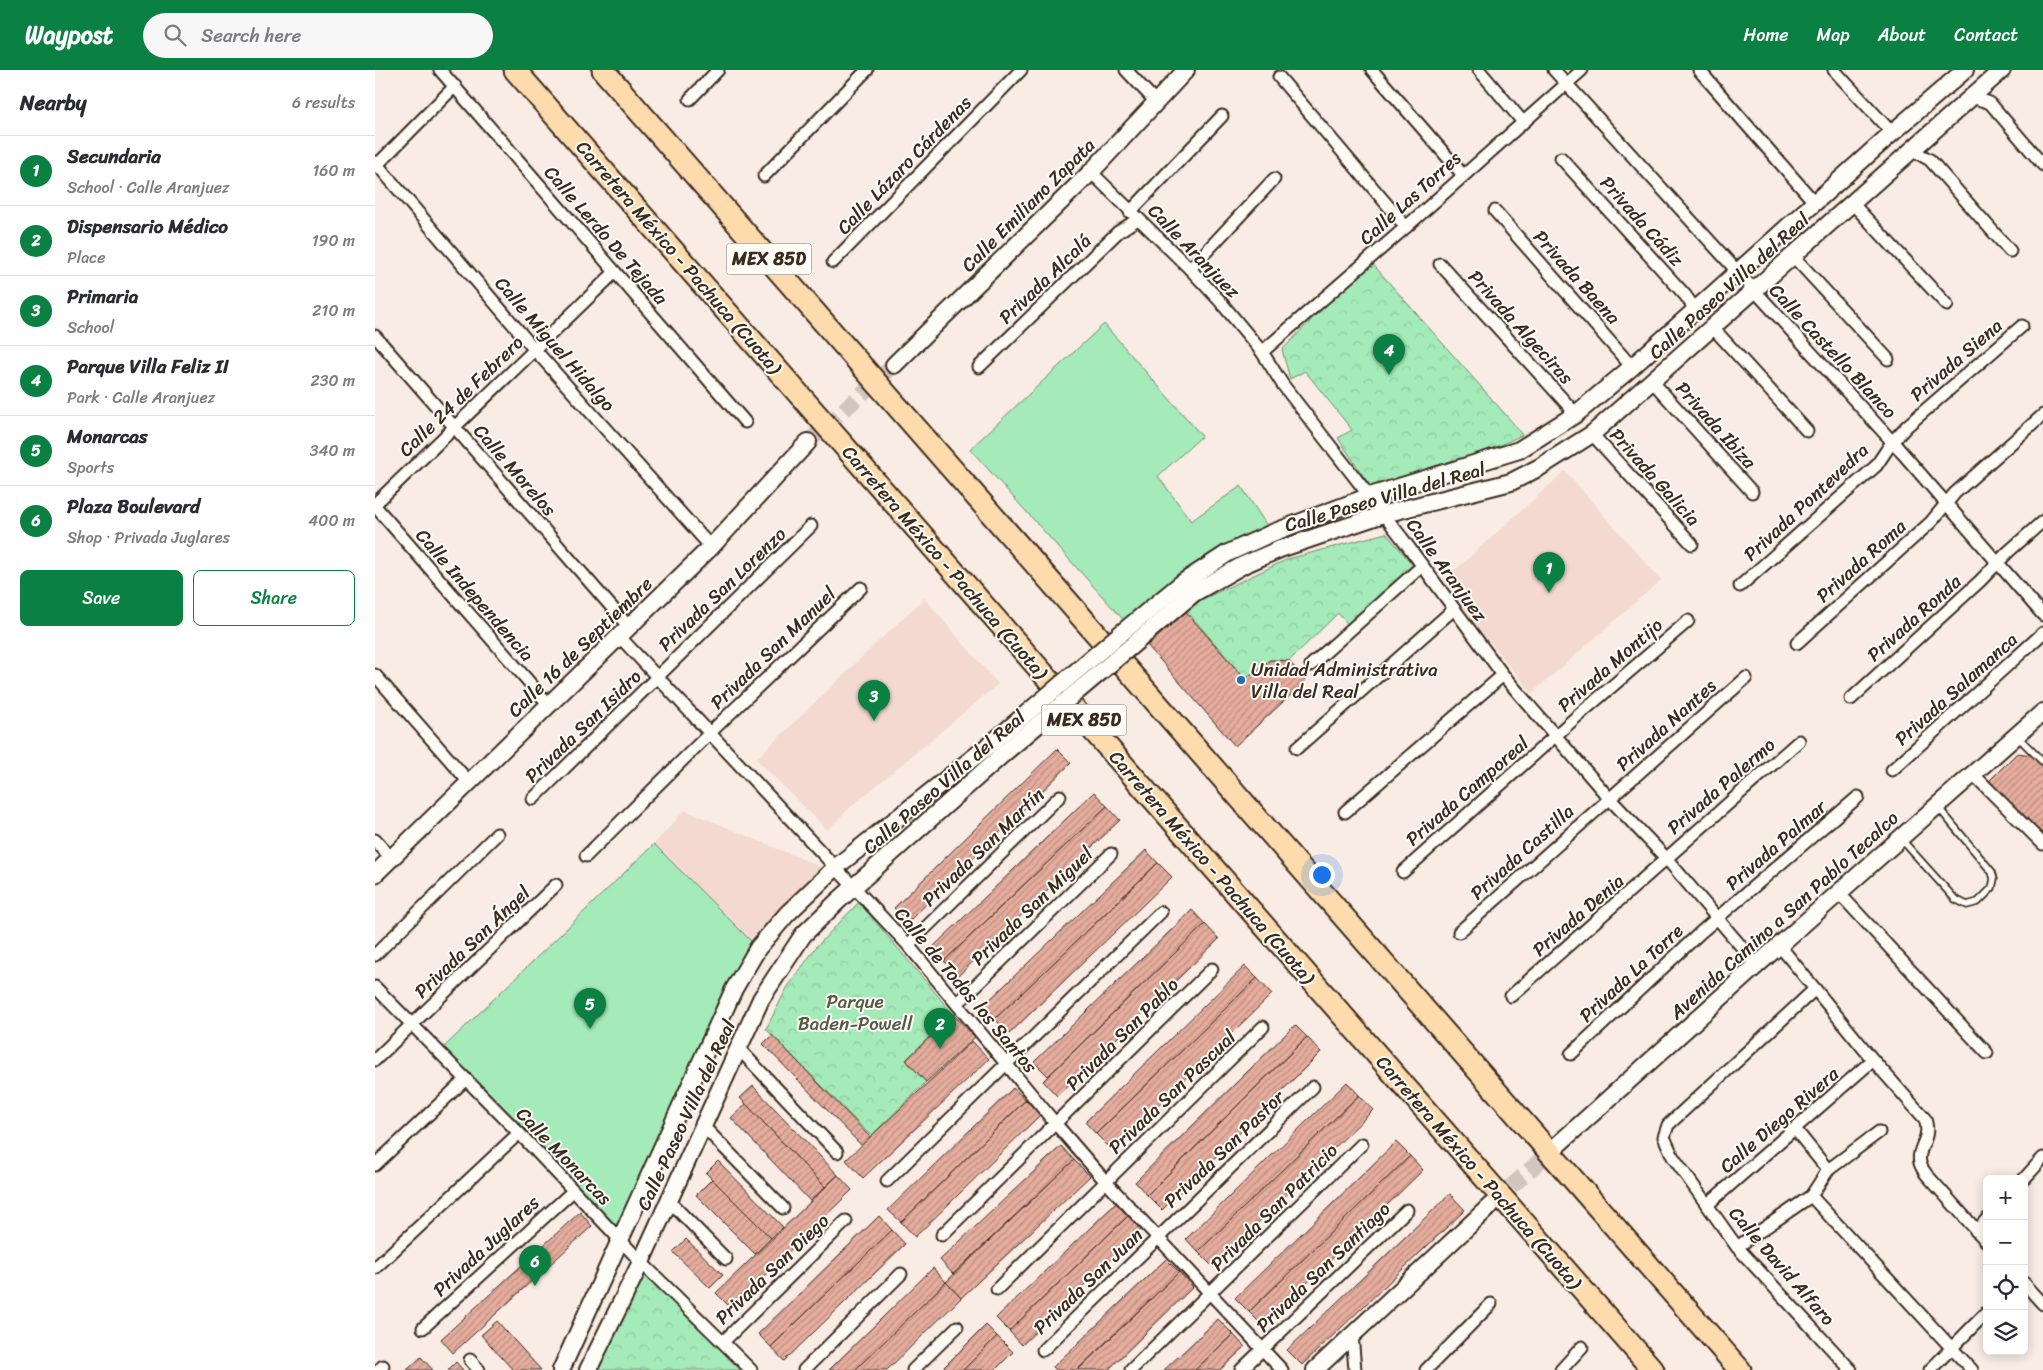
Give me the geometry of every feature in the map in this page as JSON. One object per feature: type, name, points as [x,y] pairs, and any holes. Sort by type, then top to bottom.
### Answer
[{"type":"highway","name":"Carretera México - Pachuca (Cuota)","points":[[515,70],[1653,1370]]},
{"type":"highway","name":"MEX 85D","points":[[603,70],[1741,1370]]},
{"type":"street","name":"Calle Lerdo De Tejada","points":[[440,70],[745,422]]},
{"type":"street","points":[[690,100],[718,70]]},
{"type":"street","points":[[764,176],[867,70]]},
{"type":"street","name":"Calle Lázaro Cárdenas","points":[[833,262],[1021,70]]},
{"type":"street","points":[[1126,70],[1156,102]]},
{"type":"street","name":"Calle Emiliano Zapata","points":[[894,365],[1091,172],[1186,70]]},
{"type":"street","points":[[1371,70],[1463,175]]},
{"type":"street","points":[[1479,70],[1523,122]]},
{"type":"street","name":"Calle Castello Blanco","points":[[1554,70],[1947,502],[2043,615]]},
{"type":"street","name":"Calle Las Torres","points":[[1262,352],[1582,70]]},
{"type":"street","points":[[1699,70],[1815,203]]},
{"type":"street","points":[[1834,70],[1892,133]]},
{"type":"street","name":"Calle Paseo Villa del Real","points":[[588,1370],[641,1262],[761,999],[787,957],[803,935],[998,748],[1119,635],[1182,583],[1228,553],[1272,533],[1370,496],[1519,450],[1576,414],[1632,367],[1892,133],[1965,70]]},
{"type":"street","name":"Calle Paseo Villa del Real","points":[[561,1370],[621,1242],[734,990],[758,948],[787,914],[836,867],[998,748],[1129,648],[1194,593],[1243,565],[1281,549],[1384,514],[1511,482],[1540,467],[1593,434],[2002,70]]},
{"type":"street","points":[[1279,77],[1406,227]]},
{"type":"street","points":[[376,165],[455,86]]},
{"type":"street","points":[[1972,97],[1990,103],[2043,165]]},
{"type":"street","name":"Privada Alcalá","points":[[979,367],[1118,232],[1222,116]]},
{"type":"street","points":[[1913,150],[1930,160],[2010,251]]},
{"type":"street","name":"Privada Cádiz","points":[[1561,158],[1685,295],[1695,309]]},
{"type":"street","name":"Calle Miguel Hidalgo","points":[[376,165],[535,350],[711,547]]},
{"type":"street","name":"Calle Aranjuez","points":[[1091,172],[1219,300],[1262,352],[1283,384],[1384,514],[1503,676],[1609,798],[1666,858],[1757,965]]},
{"type":"street","points":[[1190,269],[1274,179]]},
{"type":"street","points":[[1852,203],[1947,305]]},
{"type":"street","name":"Privada Baena","points":[[1495,212],[1632,367]]},
{"type":"street","points":[[1794,257],[1888,359]]},
{"type":"street","name":"Privada Algeciras","points":[[1440,264],[1576,414]]},
{"type":"street","name":"Calle 24 de Febrero","points":[[375,505],[615,272]]},
{"type":"street","name":"Privada Siena","points":[[1892,442],[1907,426],[2022,326]]},
{"type":"street","points":[[1713,328],[1807,431]]},
{"type":"street","name":"Calle Morelos","points":[[375,336],[454,427],[624,632]]},
{"type":"street","name":"Privada Ibiza","points":[[1653,381],[1752,492]]},
{"type":"street","name":"Privada Roma","points":[[1797,643],[1931,522],[1955,493],[2043,415]]},
{"type":"street","name":"Privada Galicia","points":[[1593,434],[1692,544]]},
{"type":"street","name":"Calle 16 de Septiembre","points":[[375,874],[550,706],[711,547],[808,442]]},
{"type":"street","name":"Privada Pontevedra","points":[[1741,586],[1877,466],[1892,442]]},
{"type":"street","name":"Calle Independencia","points":[[375,505],[550,706]]},
{"type":"street","name":"Privada Ronda","points":[[1851,699],[2043,522]]},
{"type":"street","name":"Privada San Lorenzo","points":[[657,677],[811,526]]},
{"type":"street","points":[[1311,665],[1422,566]]},
{"type":"street","name":"Privada San Manuel","points":[[586,856],[861,588]]},
{"type":"street","points":[[1297,748],[1454,609]]},
{"type":"street","name":"Privada Montijo","points":[[1555,737],[1688,621]]},
{"type":"street","name":"Calle de Todos los Santos","points":[[624,632],[657,677],[908,945],[1105,1182],[1159,1237],[1282,1370]]},
{"type":"street","name":"Privada Salamanca","points":[[1892,770],[2043,632]]},
{"type":"street","points":[[375,675],[469,782]]},
{"type":"street","points":[[1345,812],[1503,676]]},
{"type":"street","name":"Privada San Isidro","points":[[533,799],[657,677]]},
{"type":"street","name":"Privada Nantes","points":[[1609,798],[1745,678]]},
{"type":"street","name":"Avenida Camino a San Pablo Tecalco","points":[[1553,1149],[1779,945],[2043,712]]},
{"type":"street","name":"Privada Camporeal","points":[[1403,872],[1555,737]]},
{"type":"street","name":"Privada Palermo","points":[[1666,858],[1799,741]]},
{"type":"street","points":[[1973,774],[2043,844]]},
{"type":"street","name":"Privada San Martín","points":[[908,945],[1060,796]]},
{"type":"street","name":"Privada Palmar","points":[[1716,919],[1858,797]]},
{"type":"street","name":"Privada Castilla","points":[[1459,932],[1609,798]]},
{"type":"street","points":[[375,955],[497,834]]},
{"type":"street","points":[[375,840],[391,858]]},
{"type":"street","name":"Privada San Miguel","points":[[957,1004],[1111,854]]},
{"type":"street","name":"Privada Denia","points":[[1511,996],[1646,878],[1666,858]]},
{"type":"street","name":"Privada San Ángel","points":[[375,1060],[556,886]]},
{"type":"street","points":[[1839,893],[1987,1052]]},
{"type":"street","points":[[887,1181],[1161,912]]},
{"type":"street","name":"Privada La Torre","points":[[1571,1054],[1716,919]]},
{"type":"street","points":[[1779,945],[1925,1120],[1928,1129],[1926,1140],[1921,1150],[1920,1162],[1926,1174],[1983,1238]]},
{"type":"street","name":"Privada San Pablo","points":[[942,1235],[1213,969]]},
{"type":"street","name":"Calle Monarcas","points":[[375,987],[519,1134],[621,1242],[751,1370]]},
{"type":"street","name":"Calle David Alfaro","points":[[1815,989],[1668,1125],[1664,1137],[1673,1157],[1737,1247],[1851,1370]]},
{"type":"street","name":"Privada San Pascual","points":[[997,1289],[1263,1027]]},
{"type":"street","points":[[739,1049],[837,1152]]},
{"type":"street","name":"Calle Diego Rivera","points":[[1707,1205],[1873,1060]]},
{"type":"street","points":[[375,1165],[465,1079]]},
{"type":"street","name":"Privada San Pastor","points":[[1159,1237],[1313,1087]]},
{"type":"street","points":[[703,1127],[783,1208]]},
{"type":"street","points":[[1795,1129],[1828,1170]]},
{"type":"street","points":[[1737,1247],[1811,1196],[1828,1170],[1879,1132]]},
{"type":"street","points":[[375,1268],[519,1134]]},
{"type":"street","name":"Privada San Patricio","points":[[1131,1370],[1362,1144]]},
{"type":"street","points":[[2028,1175],[2043,1158]]},
{"type":"street","name":"Privada Juglares","points":[[423,1328],[573,1190]]},
{"type":"street","points":[[1811,1196],[1972,1370]]},
{"type":"street","points":[[669,1201],[726,1259]]},
{"type":"street","points":[[1315,1370],[1491,1205]]},
{"type":"street","name":"Privada San Santiago","points":[[1241,1370],[1407,1210]]},
{"type":"street","points":[[1976,1230],[1986,1220]]},
{"type":"street","name":"Privada San Diego","points":[[723,1342],[846,1221]]},
{"type":"street","name":"Privada San Juan","points":[[1043,1350],[1159,1237]]},
{"type":"street","points":[[804,1370],[901,1274]]},
{"type":"street","points":[[2028,1287],[2042,1302]]},
{"type":"street","points":[[2028,1298],[2042,1302]]},
{"type":"street","points":[[1426,1370],[1491,1304]]},
{"type":"street","points":[[1930,1370],[1983,1316]]},
{"type":"street","points":[[913,1370],[957,1327]]},
{"type":"street","points":[[1352,1334],[1355,1370]]},
{"type":"street","points":[[1561,1370],[1582,1347]]},
{"type":"street","points":[[470,1360],[479,1370]]},
{"type":"lane","points":[[2016,736],[2043,762]]},
{"type":"lane","points":[[1901,838],[1955,899],[1967,905],[1978,902],[1993,888],[1995,879],[1992,872],[1937,806]]},
{"type":"shaded area","points":[[1565,471],[1661,580],[1532,693],[1460,606],[1443,581]]},
{"type":"shaded area","points":[[924,598],[998,684],[847,810],[828,830],[756,759]]},
{"type":"shaded area","points":[[685,810],[833,872],[758,948],[654,844]]},
{"type":"green space","points":[[1369,260],[1522,435],[1494,448],[1370,486],[1338,438],[1352,430],[1305,371],[1290,379],[1282,350]]},
{"type":"green space","points":[[1104,324],[1202,436],[1158,476],[1191,521],[1241,486],[1271,532],[1129,626],[970,449]]},
{"type":"green space","points":[[1386,533],[1418,571],[1350,627],[1338,613],[1289,661],[1270,660],[1245,679],[1187,611],[1201,600],[1288,559]]},
{"type":"green space","points":[[654,844],[758,948],[618,1237],[439,1052]]},
{"type":"green space","name":"Parque Baden-Powell","points":[[859,902],[953,1014],[906,1060],[926,1082],[871,1136],[766,1029],[787,988],[817,946]]},
{"type":"green space","points":[[641,1264],[744,1365],[740,1370],[589,1370]]},
{"type":"building","name":"Unidad Administrativa Villa del Real","points":[[1186,612],[1245,679],[1270,660],[1289,661],[1306,681],[1235,746],[1147,645]]},
{"type":"building","points":[[1057,749],[1071,763],[908,922],[894,908]]},
{"type":"building","points":[[2017,753],[2032,755],[2043,766],[2043,839],[1987,783]]},
{"type":"building","points":[[1094,792],[1107,806],[944,961],[932,948]]},
{"type":"building","points":[[1107,806],[1120,820],[958,976],[944,961]]},
{"type":"building","points":[[1146,850],[1158,863],[995,1019],[983,1006]]},
{"type":"building","points":[[1158,863],[1172,877],[1009,1034],[995,1019]]},
{"type":"building","points":[[1192,910],[1205,924],[1048,1076],[1034,1062]]},
{"type":"building","points":[[1205,924],[1219,939],[1057,1096],[1043,1081]]},
{"type":"building","points":[[1245,966],[1257,978],[1096,1134],[1085,1122]]},
{"type":"building","points":[[1257,978],[1272,994],[1112,1150],[1096,1134]]},
{"type":"building","points":[[953,1014],[975,1037],[926,1082],[906,1060]]},
{"type":"building","points":[[1295,1025],[1307,1037],[1147,1195],[1135,1182]]},
{"type":"building","points":[[772,1035],[870,1137],[862,1146],[763,1044]]},
{"type":"building","points":[[1307,1037],[1321,1052],[1162,1210],[1147,1195]]},
{"type":"building","points":[[972,1041],[989,1059],[863,1178],[846,1160]]},
{"type":"building","points":[[1347,1082],[1359,1095],[1198,1252],[1186,1239]]},
{"type":"building","points":[[753,1086],[838,1175],[825,1187],[740,1098]]},
{"type":"building","points":[[1013,1088],[1026,1100],[901,1222],[888,1210]]},
{"type":"building","points":[[1359,1095],[1373,1110],[1213,1267],[1198,1252]]},
{"type":"building","points":[[1026,1100],[1040,1115],[915,1237],[901,1222]]},
{"type":"building","points":[[746,1104],[825,1187],[810,1201],[731,1118]]},
{"type":"building","points":[[1396,1142],[1410,1156],[1249,1312],[1235,1298]]},
{"type":"building","points":[[1061,1146],[1074,1160],[953,1274],[940,1260]]},
{"type":"building","points":[[1410,1156],[1423,1170],[1263,1326],[1249,1312]]},
{"type":"building","points":[[1074,1160],[1090,1176],[961,1298],[946,1282]]},
{"type":"building","points":[[718,1161],[783,1227],[771,1238],[706,1173]]},
{"type":"building","points":[[838,1175],[852,1190],[731,1308],[716,1293]]},
{"type":"building","points":[[712,1179],[771,1238],[755,1254],[696,1195]]},
{"type":"building","points":[[1450,1194],[1465,1210],[1302,1365],[1287,1350]]},
{"type":"building","points":[[1116,1203],[1128,1216],[1009,1331],[996,1318]]},
{"type":"building","points":[[580,1212],[592,1226],[453,1353],[441,1339]]},
{"type":"building","points":[[879,1216],[892,1230],[771,1347],[758,1334]]},
{"type":"building","points":[[1128,1216],[1141,1230],[1022,1345],[1009,1331]]},
{"type":"building","points":[[892,1230],[905,1244],[784,1361],[771,1347]]},
{"type":"building","points":[[686,1239],[723,1275],[710,1288],[673,1252]]},
{"type":"building","points":[[1166,1259],[1179,1272],[1077,1370],[1056,1370],[1053,1367]]},
{"type":"building","points":[[933,1268],[946,1282],[855,1370],[829,1370]]},
{"type":"building","points":[[1179,1272],[1193,1287],[1108,1370],[1078,1370]]},
{"type":"building","points":[[946,1282],[961,1298],[887,1370],[855,1370]]},
{"type":"building","points":[[1218,1319],[1233,1334],[1195,1370],[1164,1370]]},
{"type":"building","points":[[497,1321],[541,1370],[513,1370],[481,1335]]},
{"type":"building","points":[[986,1325],[997,1336],[963,1370],[941,1370]]},
{"type":"building","points":[[1233,1334],[1245,1347],[1220,1370],[1195,1370]]},
{"type":"building","points":[[997,1336],[1013,1352],[995,1370],[963,1370]]},
{"type":"building","points":[[421,1357],[433,1370],[407,1370]]},
{"type":"building","points":[[456,1362],[463,1370],[448,1370]]},
{"type":"tunnel","points":[[808,442],[894,365]]},
{"type":"tunnel","points":[[1493,1203],[1553,1149]]},
{"type":"place","name":"Parque Villa Feliz II","points":[[1389,375]]},
{"type":"place","name":"Secundaria","points":[[1549,593]]},
{"type":"place","name":"Unidad Administrativa Villa del Real","points":[[1241,680]]},
{"type":"place","name":"Primaria","points":[[874,721]]},
{"type":"place","name":"Monarcas","points":[[590,1029]]},
{"type":"place","name":"Dispensario Médico","points":[[940,1049]]},
{"type":"place","name":"Plaza Boulevard","points":[[535,1286]]}]
